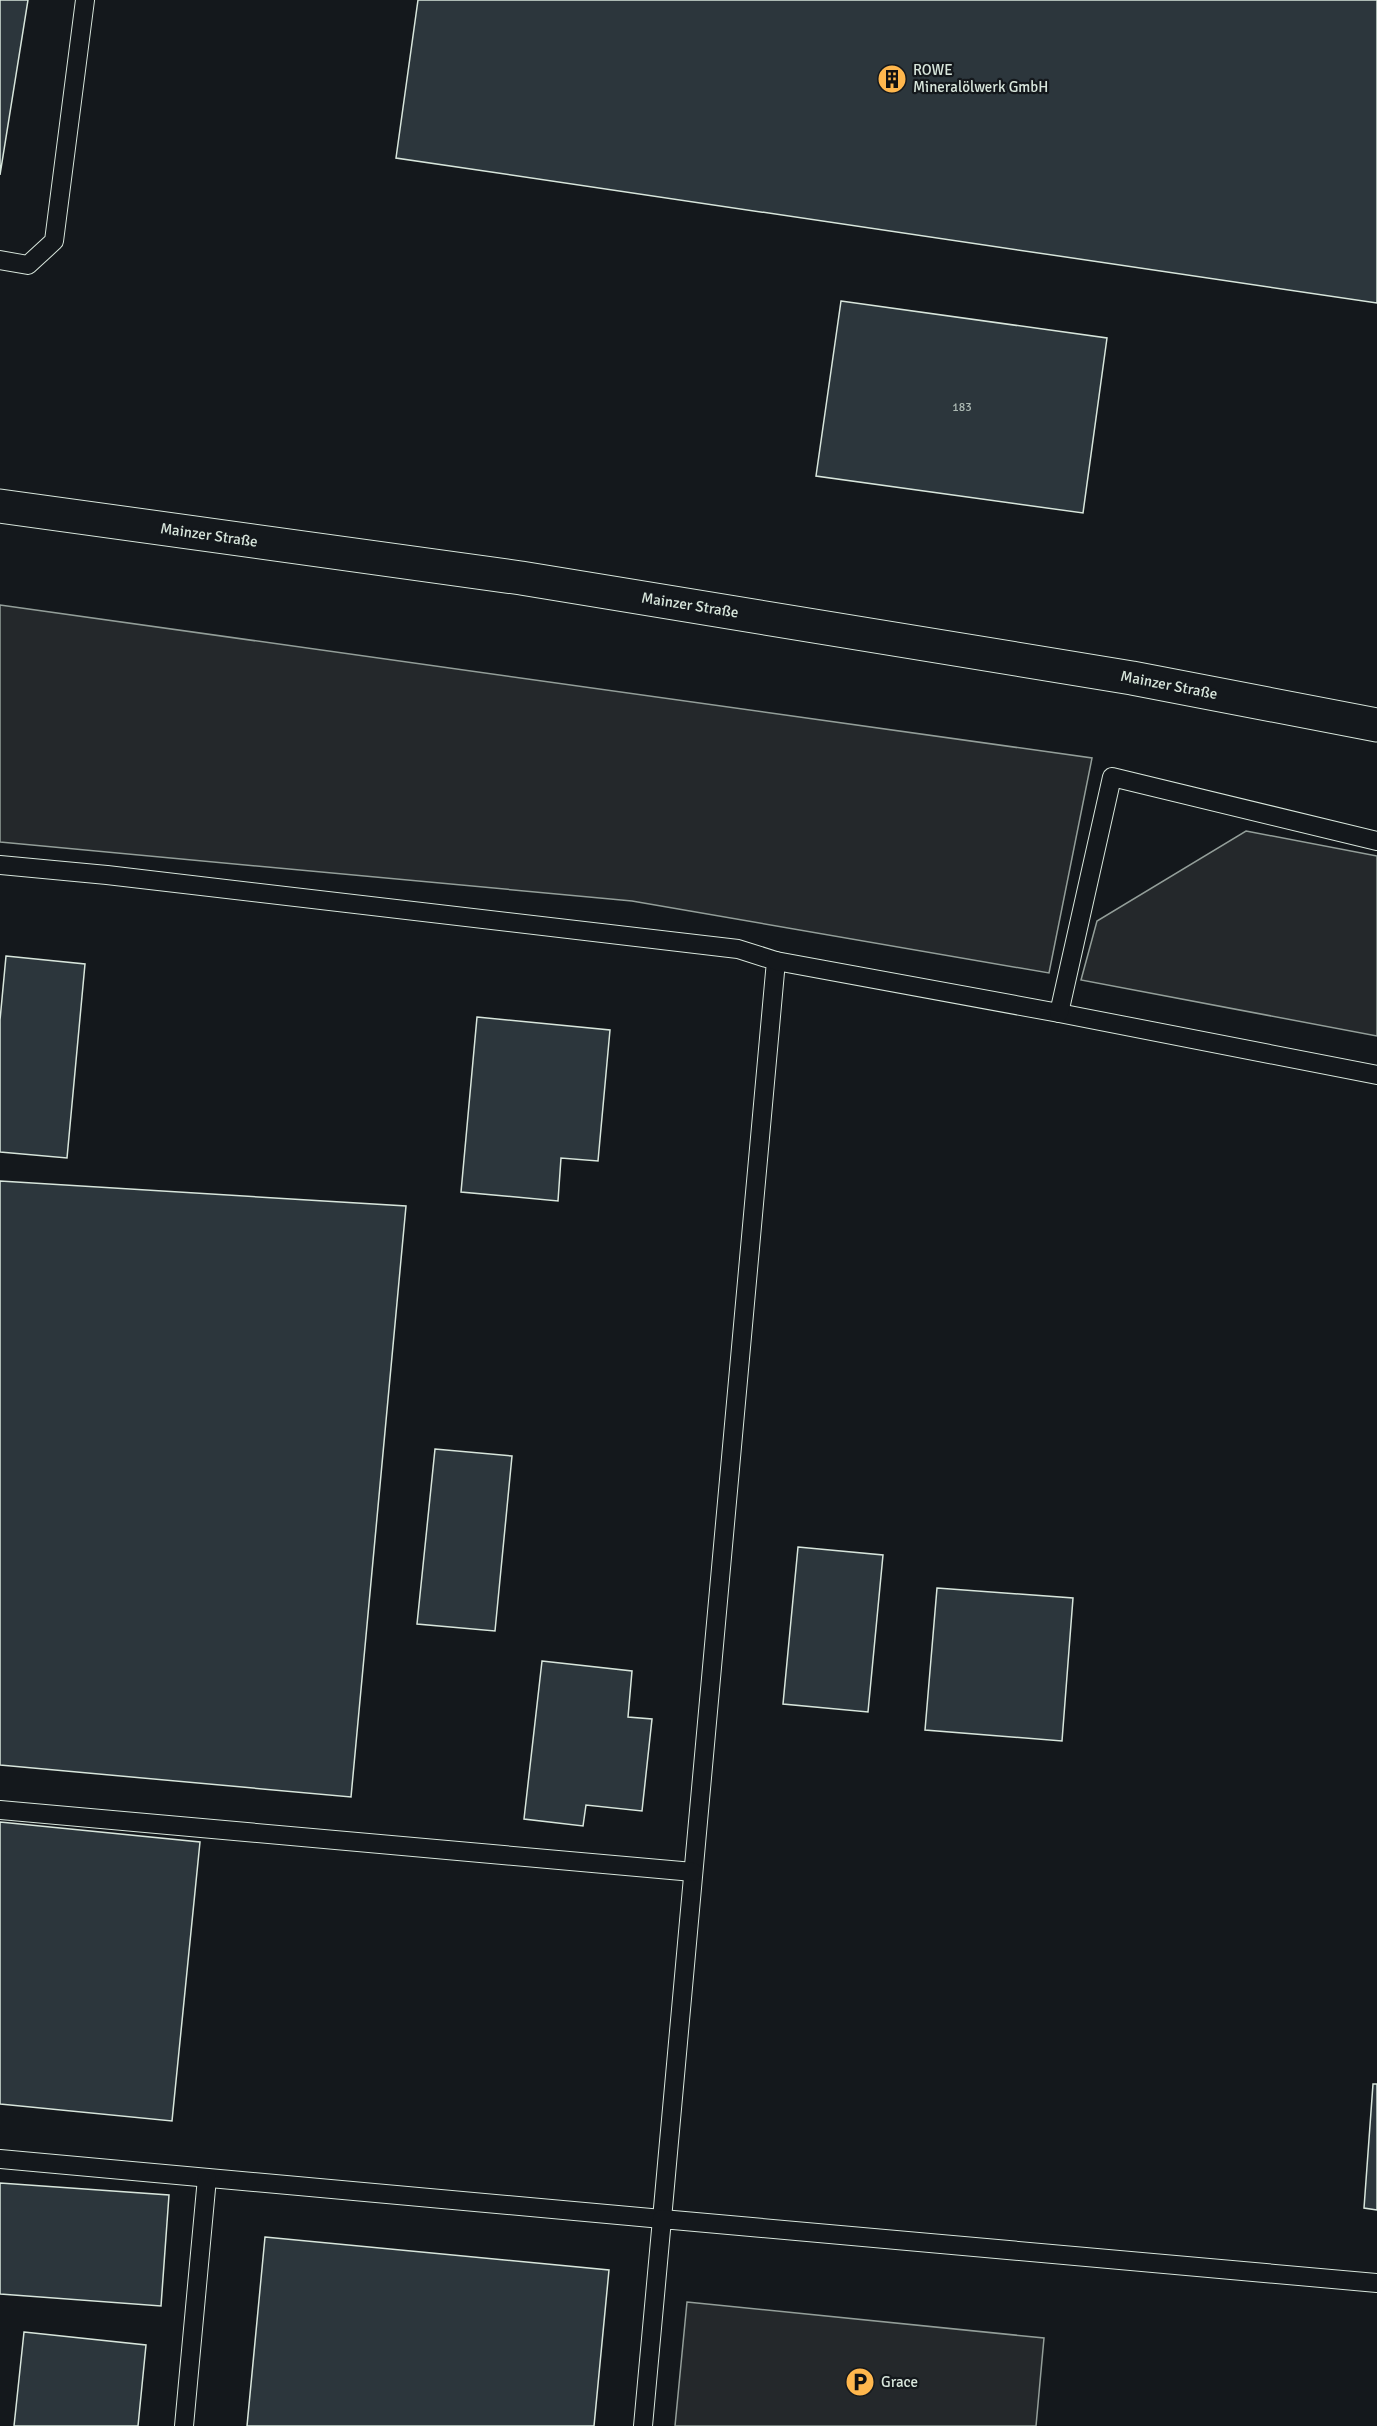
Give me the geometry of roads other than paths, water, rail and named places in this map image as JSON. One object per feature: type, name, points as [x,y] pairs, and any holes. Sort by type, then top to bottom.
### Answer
[{"type":"main road","name":"Mainzer Straße","points":[[0,506],[521,578],[1132,678],[1377,725]]},
{"type":"lane","points":[[0,260],[28,265],[54,241],[86,0]]},
{"type":"lane","points":[[1059,1013],[1112,777],[1377,841]]},
{"type":"lane","points":[[0,865],[131,878],[738,949],[776,961],[1377,1075]]},
{"type":"lane","points":[[644,2426],[776,961]]},
{"type":"lane","points":[[0,1810],[693,1872]]},
{"type":"lane","points":[[0,2159],[1377,2283]]},
{"type":"lane","points":[[184,2426],[207,2178]]},
{"type":"place","name":"ROWE Mineralölwerk GmbH","points":[[892,79]]},
{"type":"place","name":"Grace","points":[[860,2382]]}]
